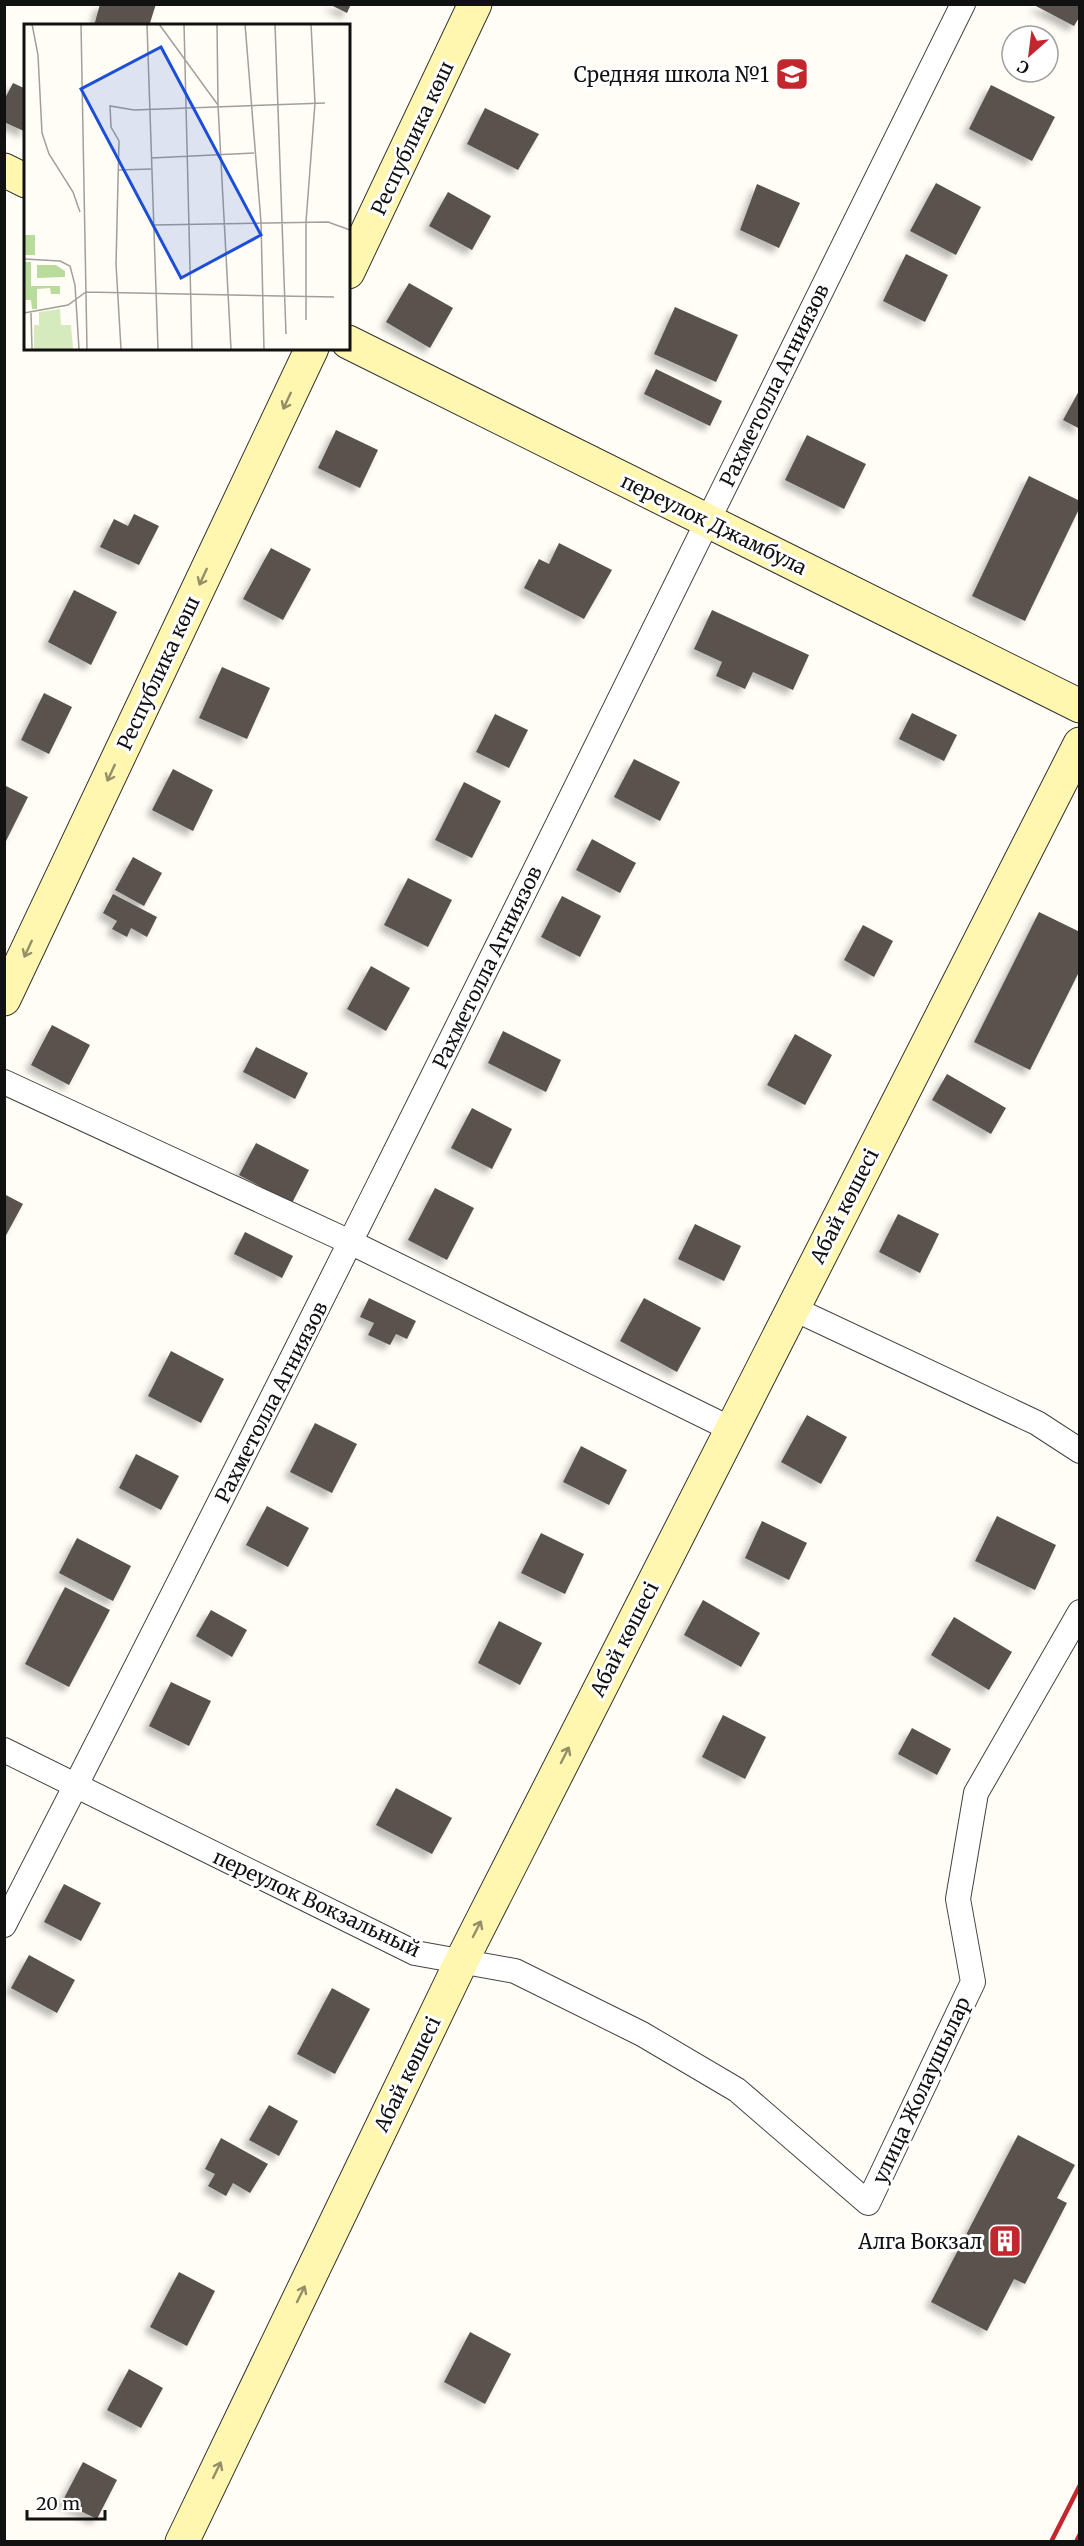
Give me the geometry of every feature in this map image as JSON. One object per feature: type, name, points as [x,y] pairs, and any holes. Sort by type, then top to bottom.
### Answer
[{"type":"main road","name":"Республика көш","points":[[350,268],[475,4]]},
{"type":"main road","points":[[4,170],[24,180]]},
{"type":"main road","name":"переулок Джамбула","points":[[350,343],[1080,706]]},
{"type":"main road","name":"Республика көш","points":[[4,999],[311,350]]},
{"type":"main road","name":"Абай көшесі","points":[[182,2541],[462,1960],[1080,744]]},
{"type":"street","name":"Рахметолла Агниязов","points":[[4,1925],[352,1243],[706,520],[963,4]]},
{"type":"street","points":[[4,1082],[352,1243],[731,1429]]},
{"type":"street","points":[[792,1308],[1037,1423],[1080,1451]]},
{"type":"street","name":"улица Жолаушылар","points":[[868,2203],[973,1982],[958,1899],[976,1793],[1080,1612]]},
{"type":"street","name":"переулок Вокзальный","points":[[4,1750],[415,1953],[515,1971],[652,2039],[737,2090],[868,2203]]},
{"type":"building","points":[[100,4],[156,4],[150,24],[95,24]]},
{"type":"building","points":[[329,4],[351,4],[347,13]]},
{"type":"building","points":[[1034,5],[1080,5],[1080,16],[1074,26]]},
{"type":"building","points":[[13,83],[24,88],[24,131],[4,122],[4,100]]},
{"type":"building","points":[[991,85],[1055,117],[1032,161],[969,129]]},
{"type":"building","points":[[485,108],[539,134],[518,170],[467,144]]},
{"type":"building","points":[[936,183],[981,207],[956,255],[910,231]]},
{"type":"building","points":[[757,184],[800,203],[779,248],[740,230]]},
{"type":"building","points":[[448,192],[491,216],[472,250],[429,226]]},
{"type":"building","points":[[906,254],[948,275],[925,322],[883,301]]},
{"type":"building","points":[[409,283],[453,308],[430,348],[386,322]]},
{"type":"building","points":[[675,307],[738,335],[716,382],[654,354]]},
{"type":"building","points":[[656,369],[722,401],[710,426],[644,394]]},
{"type":"building","points":[[1080,389],[1080,429],[1063,420]]},
{"type":"building","points":[[336,430],[378,450],[360,488],[318,468]]},
{"type":"building","points":[[807,435],[866,464],[844,509],[785,480]]},
{"type":"building","points":[[1029,476],[1080,501],[1080,507],[1025,621],[972,596]]},
{"type":"building","points":[[134,514],[159,526],[139,565],[100,547],[114,519],[128,526]]},
{"type":"building","points":[[559,543],[612,570],[584,619],[524,588],[539,559],[549,564]]},
{"type":"building","points":[[271,548],[311,569],[283,620],[243,599]]},
{"type":"building","points":[[74,590],[117,612],[91,665],[48,642]]},
{"type":"building","points":[[712,610],[809,655],[793,690],[753,672],[745,689],[716,676],[722,662],[694,649]]},
{"type":"building","points":[[222,667],[270,688],[247,739],[199,718]]},
{"type":"building","points":[[44,693],[72,707],[49,754],[21,740]]},
{"type":"building","points":[[912,713],[957,735],[944,761],[899,739]]},
{"type":"building","points":[[495,714],[528,730],[509,768],[476,752]]},
{"type":"building","points":[[634,759],[680,782],[660,821],[614,797]]},
{"type":"building","points":[[173,769],[213,790],[193,831],[152,810]]},
{"type":"building","points":[[464,782],[501,801],[472,858],[435,840]]},
{"type":"building","points":[[4,785],[28,797],[6,841],[4,840]]},
{"type":"building","points":[[592,839],[636,863],[620,893],[576,870]]},
{"type":"building","points":[[133,857],[162,873],[144,906],[115,890]]},
{"type":"building","points":[[408,878],[452,900],[428,947],[384,925]]},
{"type":"building","points":[[113,894],[157,917],[147,937],[131,928],[127,937],[112,929],[117,921],[103,913]]},
{"type":"building","points":[[562,896],[601,916],[580,957],[541,937]]},
{"type":"building","points":[[1039,912],[1080,932],[1080,970],[1030,1070],[974,1042]]},
{"type":"building","points":[[863,925],[893,941],[874,977],[844,960]]},
{"type":"building","points":[[371,966],[410,988],[386,1031],[347,1009]]},
{"type":"building","points":[[52,1025],[90,1045],[69,1085],[31,1065]]},
{"type":"building","points":[[503,1031],[561,1060],[546,1092],[488,1063]]},
{"type":"building","points":[[795,1034],[832,1055],[805,1105],[767,1085]]},
{"type":"building","points":[[256,1047],[308,1073],[295,1099],[243,1072]]},
{"type":"building","points":[[947,1074],[1006,1108],[991,1134],[932,1100]]},
{"type":"building","points":[[472,1108],[512,1129],[492,1169],[451,1148]]},
{"type":"building","points":[[256,1143],[309,1170],[292,1203],[239,1175]]},
{"type":"building","points":[[435,1188],[474,1208],[447,1260],[408,1240]]},
{"type":"building","points":[[4,1194],[23,1204],[4,1239]]},
{"type":"building","points":[[898,1214],[939,1234],[920,1273],[879,1252]]},
{"type":"building","points":[[695,1224],[741,1246],[724,1281],[678,1259]]},
{"type":"building","points":[[245,1232],[293,1256],[282,1278],[234,1254]]},
{"type":"building","points":[[369,1298],[416,1321],[407,1339],[396,1334],[390,1345],[368,1335],[374,1323],[360,1317]]},
{"type":"building","points":[[644,1298],[701,1328],[677,1372],[620,1341]]},
{"type":"building","points":[[171,1351],[224,1379],[201,1423],[148,1396]]},
{"type":"building","points":[[807,1415],[847,1437],[821,1484],[781,1462]]},
{"type":"building","points":[[315,1423],[357,1444],[332,1493],[290,1472]]},
{"type":"building","points":[[581,1446],[627,1470],[609,1505],[563,1482]]},
{"type":"building","points":[[136,1454],[179,1476],[161,1510],[119,1488]]},
{"type":"building","points":[[267,1506],[309,1528],[288,1567],[246,1545]]},
{"type":"building","points":[[997,1516],[1056,1545],[1035,1590],[975,1561]]},
{"type":"building","points":[[762,1521],[807,1543],[789,1580],[745,1558]]},
{"type":"building","points":[[541,1533],[584,1554],[565,1594],[521,1573]]},
{"type":"building","points":[[77,1538],[131,1566],[113,1601],[59,1573]]},
{"type":"building","points":[[65,1587],[110,1610],[69,1687],[25,1664]]},
{"type":"building","points":[[703,1600],[760,1633],[741,1667],[684,1635]]},
{"type":"building","points":[[211,1610],[247,1630],[232,1657],[196,1636]]},
{"type":"building","points":[[954,1617],[1012,1652],[989,1690],[931,1655]]},
{"type":"building","points":[[499,1621],[542,1643],[520,1685],[478,1663]]},
{"type":"building","points":[[171,1682],[211,1701],[189,1746],[149,1726]]},
{"type":"building","points":[[723,1715],[766,1737],[745,1779],[702,1757]]},
{"type":"building","points":[[912,1728],[951,1749],[937,1775],[898,1754]]},
{"type":"building","points":[[396,1788],[452,1818],[432,1854],[376,1825]]},
{"type":"building","points":[[64,1884],[101,1903],[81,1941],[44,1922]]},
{"type":"building","points":[[29,1955],[75,1980],[57,2013],[11,1988]]},
{"type":"building","points":[[332,1988],[370,2009],[335,2074],[297,2054]]},
{"type":"building","points":[[269,2105],[298,2121],[279,2156],[249,2140]]},
{"type":"building","name":"Алга Вокзал","points":[[1018,2135],[1075,2165],[1057,2198],[1067,2203],[1025,2284],[1014,2279],[987,2331],[931,2302]]},
{"type":"building","points":[[221,2138],[268,2164],[250,2193],[233,2183],[226,2196],[208,2186],[215,2174],[205,2169]]},
{"type":"building","points":[[179,2272],[215,2291],[187,2346],[150,2327]]},
{"type":"building","points":[[470,2332],[511,2354],[485,2404],[444,2382]]},
{"type":"building","points":[[129,2369],[163,2388],[141,2428],[107,2410]]},
{"type":"building","points":[[83,2462],[117,2480],[97,2519],[62,2502]]},
{"type":"railway","points":[[1051,2542],[1080,2485]]},
{"type":"railway","points":[[1076,2542],[1080,2534]]},
{"type":"place","name":"Средняя школа №1","points":[[792,74]]},
{"type":"place","name":"Алга Вокзал","points":[[1005,2241]]}]
